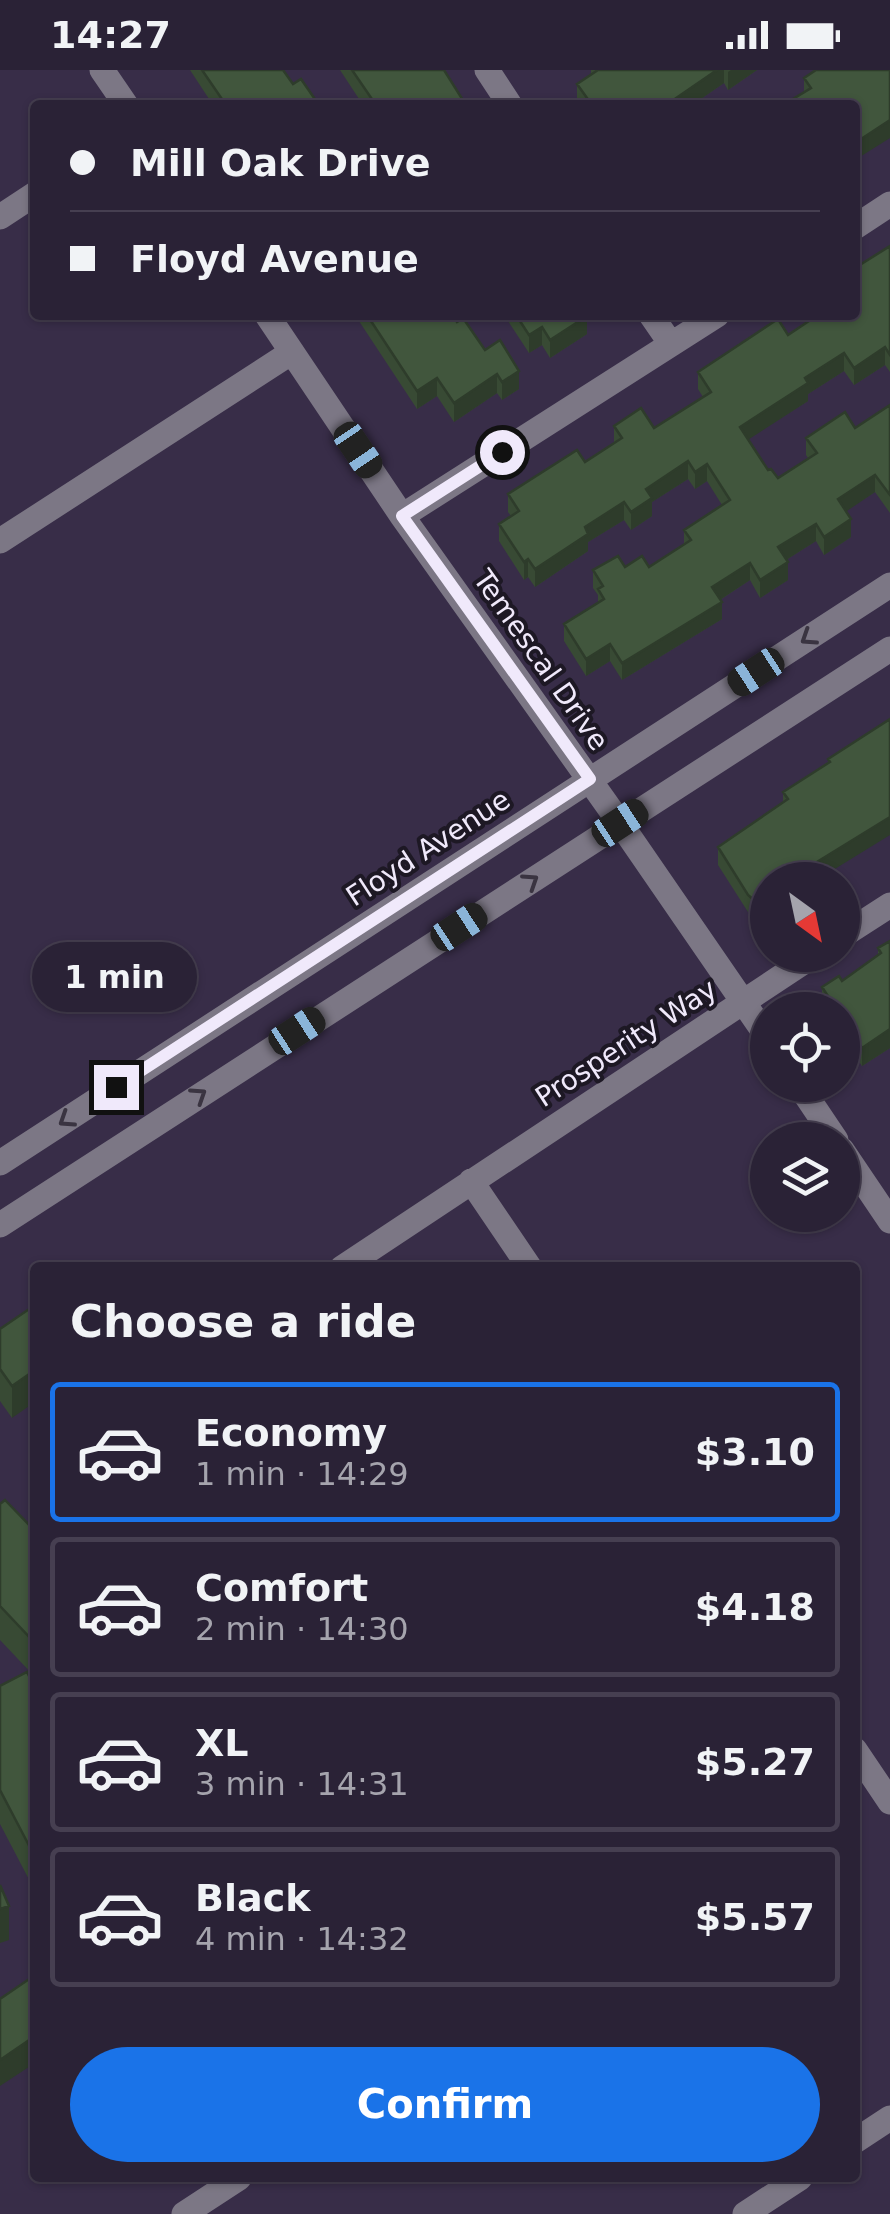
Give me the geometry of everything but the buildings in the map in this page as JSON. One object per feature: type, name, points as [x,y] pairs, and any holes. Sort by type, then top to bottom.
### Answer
[{"type":"street","points":[[102,70],[123,100]]},
{"type":"street","points":[[490,71],[507,100]]},
{"type":"street","points":[[0,217],[30,197]]},
{"type":"street","points":[[860,224],[890,204]]},
{"type":"street","name":"Temescal Drive","points":[[270,320],[402,516],[750,1012]]},
{"type":"street","points":[[654,320],[671,344]]},
{"type":"street","points":[[402,516],[708,320]]},
{"type":"street","points":[[0,541],[292,352]]},
{"type":"street","name":"Floyd Avenue","points":[[0,1162],[890,586]]},
{"type":"street","points":[[0,1224],[890,648]]},
{"type":"street","points":[[860,924],[890,905]]},
{"type":"street","name":"Prosperity Way","points":[[351,1262],[788,972]]},
{"type":"street","points":[[860,1177],[890,1221]]},
{"type":"street","points":[[471,1181],[526,1262]]},
{"type":"street","points":[[860,1757],[890,1802]]},
{"type":"street","points":[[860,2138],[890,2118]]},
{"type":"street","points":[[184,2214],[233,2182]]},
{"type":"street","points":[[745,2214],[794,2182]]},
{"type":"route","points":[[116,1087],[590,779],[402,516],[502,452]]}]
